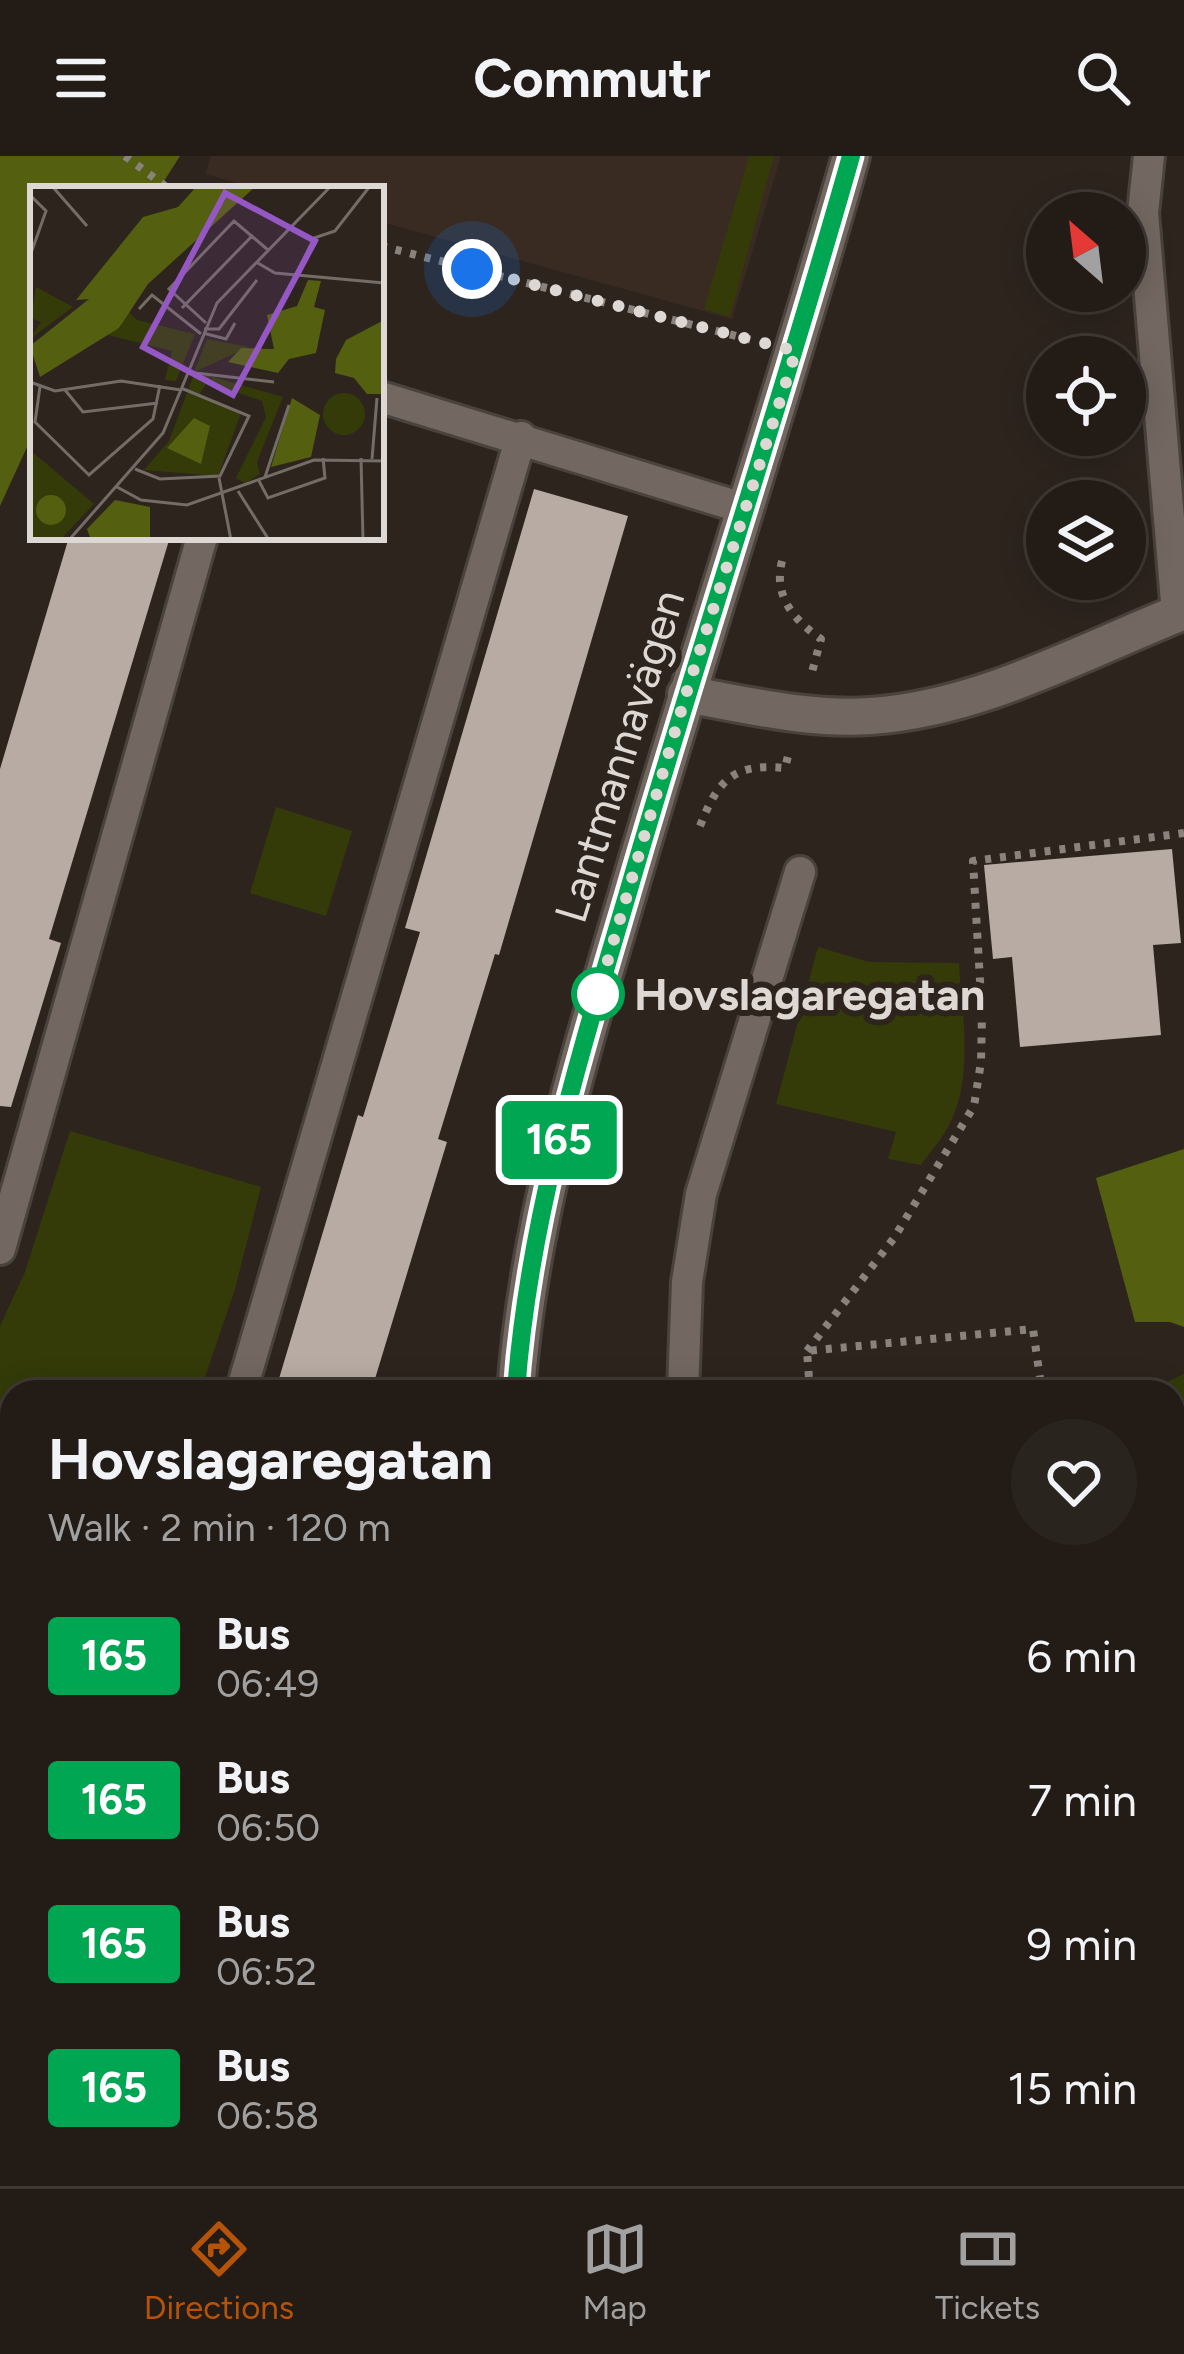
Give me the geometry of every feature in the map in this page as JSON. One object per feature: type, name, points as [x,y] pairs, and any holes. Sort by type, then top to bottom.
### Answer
[{"type":"street","name":"Lantmannavägen","points":[[517,1380],[520,1332],[574,1074],[686,694],[796,351],[851,156]]},
{"type":"street","points":[[686,694],[801,715],[870,716],[941,705],[1028,676],[1180,612]]},
{"type":"lane","points":[[1149,156],[1143,213],[1180,612]]},
{"type":"lane","points":[[384,398],[746,509]]},
{"type":"lane","points":[[245,1380],[521,437]]},
{"type":"lane","points":[[0,1249],[201,540]]},
{"type":"lane","points":[[683,1380],[687,1282],[701,1194],[800,872]]},
{"type":"path","points":[[125,156],[165,186]]},
{"type":"path","points":[[384,247],[796,351]]},
{"type":"path","points":[[695,839],[714,791],[726,781],[758,766],[784,768],[801,715],[821,639],[798,623],[785,603],[778,576],[786,542]]},
{"type":"path","points":[[809,1380],[807,1351],[894,1238],[974,1106],[982,1015],[973,861],[1184,833]]},
{"type":"path","points":[[807,1351],[1033,1329],[1040,1380]]},
{"type":"shaded area","points":[[211,156],[781,156],[732,319],[384,223],[384,186],[249,186],[205,174]]},
{"type":"green space","points":[[0,156],[180,156],[161,186],[30,186],[30,441],[0,506]]},
{"type":"green space","points":[[749,156],[774,156],[730,317],[704,309]]},
{"type":"green space","points":[[276,807],[352,831],[326,916],[250,893]]},
{"type":"green space","points":[[818,947],[869,962],[959,963],[965,1046],[962,1087],[949,1125],[921,1165],[888,1159],[896,1132],[776,1104]]},
{"type":"green space","points":[[70,1131],[261,1187],[235,1289],[204,1380],[0,1380],[0,1326],[25,1272]]},
{"type":"green space","points":[[1184,1149],[1184,1327],[1135,1322],[1096,1178]]},
{"type":"building","points":[[534,489],[628,516],[499,955],[495,954],[438,1139],[447,1142],[375,1380],[279,1380],[358,1115],[363,1117],[420,932],[405,928]]},
{"type":"building","points":[[68,540],[169,540],[49,939],[61,943],[11,1107],[0,1106],[0,769]]},
{"type":"building","points":[[1172,849],[1181,943],[1153,945],[1161,1035],[1020,1047],[1012,957],[993,959],[984,865]]},
{"type":"bus line","name":"165","points":[[517,1380],[520,1332],[574,1074],[686,694],[796,351],[851,156]]},
{"type":"place","name":"Hovslagaregatan","points":[[598,994]]},
{"type":"route","points":[[472,269],[796,351],[686,694],[598,994]]}]
